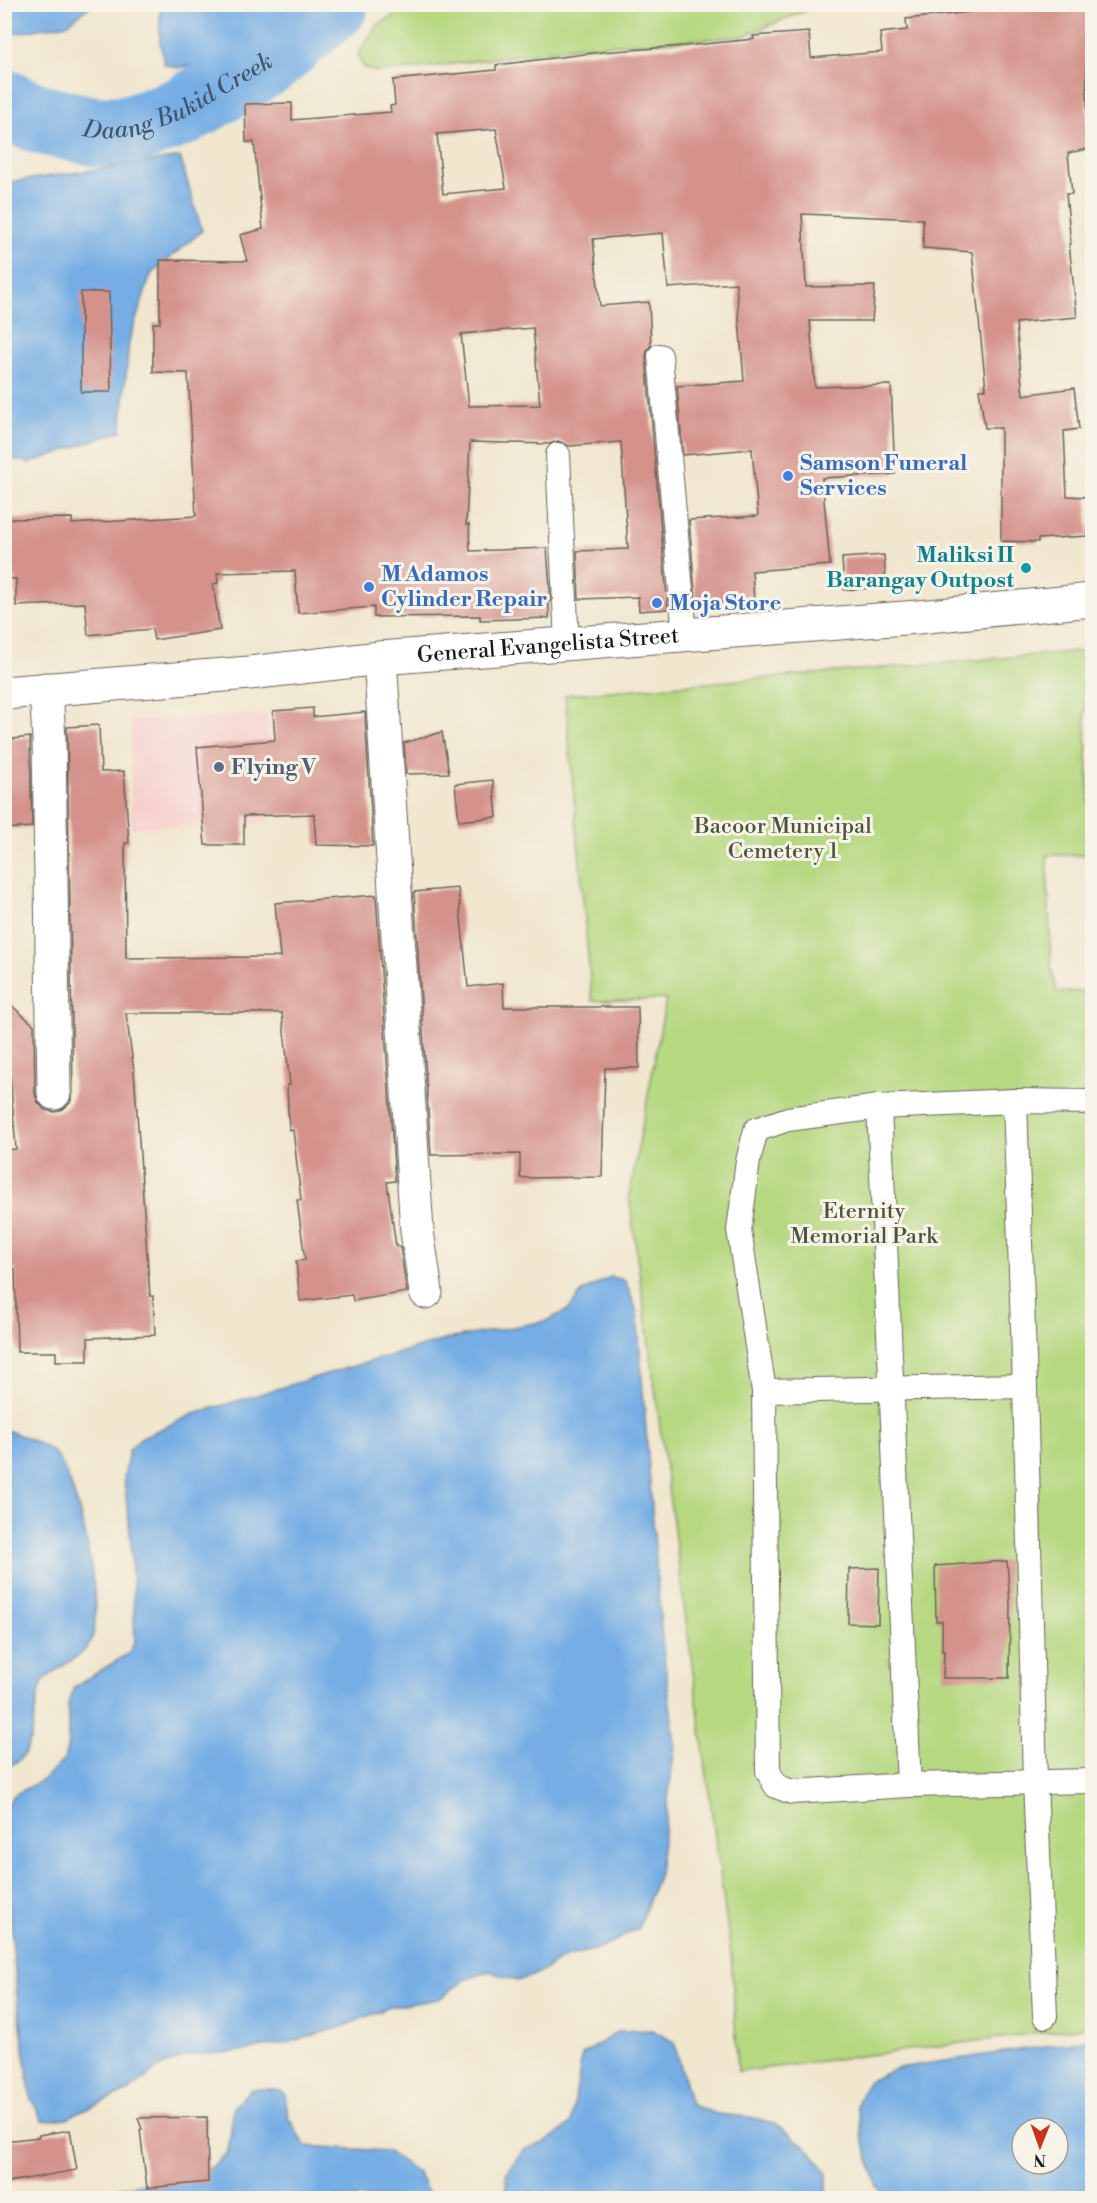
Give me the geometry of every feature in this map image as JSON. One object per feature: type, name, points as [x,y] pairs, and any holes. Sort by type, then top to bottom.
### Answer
[{"type":"main road","name":"General Evangelista Street","points":[[4,693],[249,673],[380,658],[685,635],[1092,600]]},
{"type":"main road","points":[[380,658],[417,1231],[426,1292]]},
{"type":"main road","points":[[46,689],[54,1093]]},
{"type":"lane","points":[[660,356],[685,635]]},
{"type":"lane","points":[[558,455],[567,644]]},
{"type":"lane","points":[[1092,1102],[1015,1101],[879,1107],[788,1119],[756,1130],[748,1161],[739,1230],[764,1391],[768,1771],[776,1786],[792,1792],[909,1785],[1092,1781]]},
{"type":"lane","points":[[1015,1101],[1044,2016]]},
{"type":"lane","points":[[879,1107],[909,1785]]},
{"type":"lane","points":[[764,1391],[1025,1386]]},
{"type":"shaded area","points":[[267,714],[268,823],[131,828],[131,720]]},
{"type":"green space","points":[[417,4],[833,5],[807,10],[741,37],[577,47],[378,72],[364,68],[358,55],[377,25]]},
{"type":"green space","name":"Eternity Memorial Park","points":[[1082,651],[1092,855],[1047,855],[1051,968],[1057,993],[1092,990],[1092,2026],[738,2072],[731,1955],[629,1196],[666,999],[592,1001],[565,695]]},
{"type":"water","points":[[5,4],[92,5],[67,24],[5,35]]},
{"type":"water","points":[[160,4],[294,5],[198,64],[178,68],[164,64],[160,41]]},
{"type":"water","points":[[5,80],[110,123],[5,135]]},
{"type":"water","points":[[180,157],[202,231],[151,274],[129,341],[121,431],[30,463],[5,457],[4,183]]},
{"type":"water","points":[[610,1277],[625,1280],[637,1312],[662,1640],[675,1744],[659,1873],[639,1928],[602,1948],[564,1957],[540,1973],[517,1981],[489,1971],[465,1980],[439,1999],[390,2007],[344,2026],[287,2043],[242,2051],[187,2056],[160,2067],[129,2090],[67,2118],[43,2121],[31,2099],[18,2004],[8,1890],[5,1812],[12,1796],[44,1779],[64,1760],[68,1744],[68,1703],[74,1687],[129,1653],[135,1641],[131,1542],[124,1478],[129,1450],[140,1438],[194,1414],[448,1339],[546,1321],[568,1310],[582,1292]]},
{"type":"water","points":[[5,1430],[50,1450],[63,1467],[81,1516],[93,1578],[95,1606],[94,1630],[89,1645],[43,1682],[29,1744],[18,1760],[5,1768]]},
{"type":"water","points":[[652,2030],[674,2042],[691,2105],[717,2114],[749,2117],[775,2123],[811,2151],[827,2173],[827,2191],[817,2198],[507,2198],[506,2174],[523,2150],[544,2143],[571,2124],[582,2055],[619,2031]]},
{"type":"water","points":[[1092,2039],[1092,2198],[885,2198],[877,2186],[863,2140],[857,2104],[867,2082],[898,2068]]},
{"type":"water","points":[[251,2089],[275,2089],[285,2093],[288,2117],[305,2146],[387,2151],[418,2173],[431,2198],[72,2198],[82,2194],[204,2173],[228,2152],[234,2107]]},
{"type":"building","points":[[1046,4],[1092,4],[1092,51],[1086,51],[1088,149],[1068,153],[1072,194],[1066,194],[1077,317],[1016,323],[1023,395],[1074,388],[1079,429],[1064,431],[1067,496],[1087,497],[1088,536],[1038,539],[1038,542],[1001,541],[1001,428],[985,428],[979,389],[986,389],[972,252],[923,248],[923,219],[802,214],[806,287],[875,286],[872,321],[810,321],[815,387],[891,385],[895,474],[822,478],[830,565],[752,571],[754,600],[696,604],[689,520],[758,516],[752,449],[683,455],[677,386],[744,381],[736,283],[668,288],[663,233],[593,239],[600,306],[649,302],[651,345],[646,357],[668,609],[639,611],[638,597],[579,599],[577,551],[628,549],[621,442],[569,446],[558,441],[549,444],[470,442],[466,525],[469,524],[470,551],[547,548],[551,601],[549,601],[549,618],[480,620],[480,616],[374,617],[374,607],[298,613],[295,571],[217,573],[218,583],[213,584],[220,630],[154,640],[152,629],[88,635],[85,603],[16,606],[16,579],[4,578],[4,519],[72,518],[72,524],[196,516],[188,373],[153,372],[153,323],[160,323],[160,260],[247,261],[240,235],[263,229],[254,142],[246,142],[245,104],[292,103],[292,120],[391,112],[390,106],[395,105],[393,80],[496,70],[496,65],[601,52],[754,39],[753,36],[809,32],[811,58],[882,52],[880,33],[907,30],[906,19]],"holes":[[[496,129],[506,188],[443,194],[437,134]],[[533,328],[540,405],[469,406],[461,334]]]},
{"type":"building","points":[[81,292],[109,292],[111,392],[81,392]]},
{"type":"building","points":[[884,555],[886,587],[844,590],[842,558]]},
{"type":"building","points":[[313,708],[313,717],[365,712],[373,846],[316,845],[314,814],[244,816],[244,845],[205,845],[197,747],[275,740],[273,711]]},
{"type":"building","points":[[99,725],[101,772],[124,771],[129,843],[125,843],[126,958],[280,957],[275,903],[376,895],[395,1181],[387,1182],[396,1246],[400,1246],[407,1292],[353,1301],[352,1295],[300,1301],[296,1261],[305,1260],[297,1200],[301,1200],[293,1130],[289,1130],[287,1085],[290,1085],[282,1013],[126,1013],[134,1071],[150,1296],[153,1296],[155,1335],[88,1338],[88,1361],[56,1361],[56,1352],[17,1352],[15,1269],[4,1269],[4,1206],[8,1206],[4,1150],[16,1149],[4,999],[34,1025],[35,1093],[38,1102],[45,1110],[55,1112],[63,1109],[70,1103],[73,1093],[67,727]]},
{"type":"building","points":[[442,732],[449,773],[406,774],[404,743]]},
{"type":"building","points":[[30,737],[32,827],[4,829],[4,740]]},
{"type":"building","points":[[493,780],[497,817],[459,821],[455,784]]},
{"type":"building","points":[[458,888],[468,987],[503,983],[504,1007],[638,1007],[639,1068],[605,1068],[602,1177],[520,1178],[520,1154],[431,1155],[414,892]]},
{"type":"building","points":[[1007,1561],[1010,1604],[1009,1678],[943,1678],[942,1621],[936,1621],[935,1566]]},
{"type":"building","points":[[879,1568],[878,1624],[848,1623],[849,1569]]},
{"type":"building","points":[[207,2117],[208,2182],[147,2188],[140,2130],[142,2129],[138,2118]]},
{"type":"building","points":[[70,2130],[77,2170],[8,2182],[4,2141],[39,2137],[39,2135]]},
{"type":"waterway","name":"Daang Bukid Creek","points":[[4,104],[42,120],[98,132],[134,129],[181,112],[268,61],[334,4]]},
{"type":"place","name":"Samson Funeral Services","points":[[788,476]]},
{"type":"place","name":"Maliksi II Barangay Outpost","points":[[1026,568]]},
{"type":"place","name":"M Adamos Cylinder Repair","points":[[369,587]]},
{"type":"place","name":"Moja Store","points":[[657,603]]},
{"type":"place","name":"Flying V","points":[[219,767]]},
{"type":"park label","name":"Bacoor Municipal Cemetery 1","points":[[783,838]]}]
